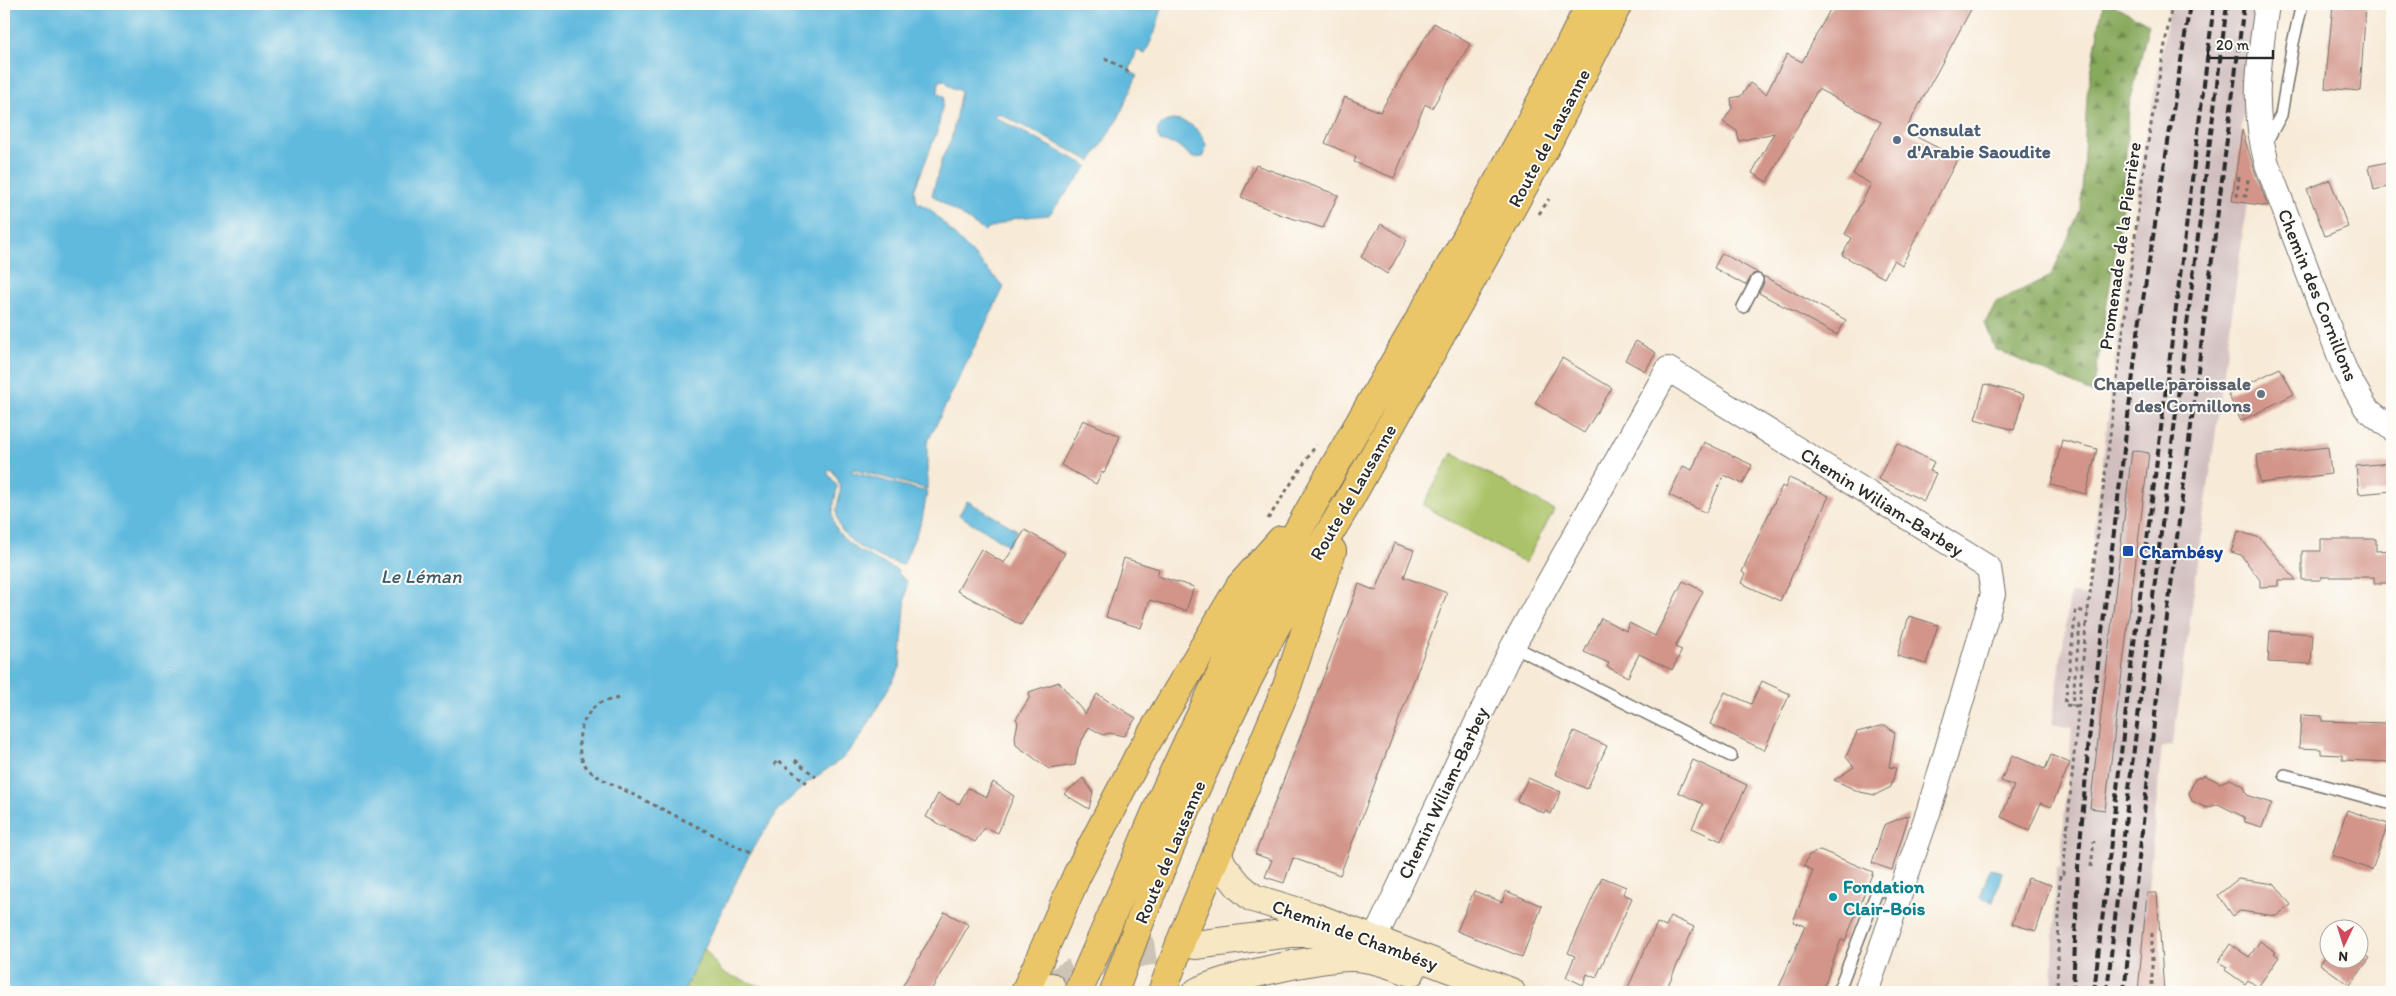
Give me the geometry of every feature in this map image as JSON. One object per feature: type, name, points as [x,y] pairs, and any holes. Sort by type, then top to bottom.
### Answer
[{"type":"main road","name":"Route de Lausanne","points":[[1086,992],[1132,868],[1156,812],[1214,690],[1313,506],[1533,115],[1590,4]]},
{"type":"main road","name":"Route de Lausanne","points":[[1114,992],[1157,879],[1211,755],[1292,599],[1347,504],[1546,146],[1618,4]]},
{"type":"main road","points":[[1162,992],[1217,853],[1287,686],[1347,504]]},
{"type":"main road","points":[[1041,990],[1073,883],[1139,754],[1240,586],[1313,506]]},
{"type":"main road","points":[[1078,992],[1132,868]]},
{"type":"street","name":"Chemin des Cornillons","points":[[2267,4],[2257,77],[2257,109],[2263,148],[2346,373],[2366,408],[2392,429]]},
{"type":"street","name":"Chemin Wiliam-Barbey","points":[[1367,937],[1513,646],[1668,369],[1989,568],[1992,594],[1929,810],[1866,992]]},
{"type":"street","name":"Chemin de Chambésy","points":[[1217,853],[1223,866],[1239,886],[1253,898],[1367,937],[1511,992]]},
{"type":"street","points":[[1195,946],[1291,932],[1367,937]]},
{"type":"street","points":[[1197,992],[1211,986],[1276,970],[1351,957],[1393,966],[1462,992]]},
{"type":"lane","points":[[2263,148],[2282,115],[2293,43],[2302,4]]},
{"type":"lane","points":[[1743,306],[1757,280]]},
{"type":"lane","points":[[1513,646],[1731,756]]},
{"type":"lane","points":[[2285,775],[2392,804]]},
{"type":"lane","points":[[1838,992],[1878,889],[1899,896]]},
{"type":"path","name":"Promenade de la Pierrière","points":[[2086,626],[2146,166],[2172,4]]},
{"type":"path","points":[[1105,58],[1129,72]]},
{"type":"path","points":[[1539,214],[1549,198]]},
{"type":"path","points":[[2078,706],[2065,705],[2076,610],[2088,612]]},
{"type":"path","points":[[2057,992],[2060,874],[2064,874],[2086,626],[2080,625],[2072,706]]},
{"type":"path","points":[[618,698],[602,703],[588,714],[585,721],[580,733],[579,750],[588,769],[602,779],[750,853]]},
{"type":"path","points":[[774,765],[778,760],[807,783]]},
{"type":"path","points":[[795,760],[816,777]]},
{"type":"path","points":[[2091,867],[2094,841]]},
{"type":"path","points":[[2152,932],[2152,992]]},
{"type":"shaded area","points":[[2170,4],[2258,4],[2232,201],[2247,203],[2173,745],[2162,746],[2138,992],[2052,992],[2056,867],[2060,867],[2072,728],[2052,724],[2070,594],[2087,596],[2113,375],[2142,160]]},
{"type":"green space","points":[[2103,4],[2112,4],[2149,24],[2129,107],[2123,203],[2093,393],[1995,349],[1985,323],[1996,302],[2051,276],[2081,209],[2087,95]]},
{"type":"green space","points":[[1452,453],[1554,510],[1525,563],[1423,505]]},
{"type":"green space","points":[[704,948],[723,973],[778,992],[683,992]]},
{"type":"water","name":"Le Léman","points":[[4,4],[1163,4],[1155,32],[1145,54],[1137,50],[1129,72],[1137,75],[1118,119],[1091,161],[998,113],[994,116],[1088,166],[1049,215],[1015,218],[984,231],[932,195],[942,158],[951,141],[961,91],[951,87],[944,80],[939,81],[938,93],[944,97],[938,129],[914,191],[917,202],[931,210],[1004,287],[927,443],[927,489],[852,469],[852,472],[927,492],[922,520],[903,565],[863,549],[845,535],[837,517],[840,493],[839,483],[831,469],[827,472],[837,486],[833,518],[841,536],[859,550],[898,571],[898,574],[907,581],[900,668],[860,738],[842,759],[807,783],[779,809],[750,853],[683,992],[4,992]]},
{"type":"water","points":[[1173,120],[1189,124],[1198,130],[1206,145],[1203,157],[1193,158],[1177,145],[1160,141],[1157,133],[1159,127],[1165,122]]},
{"type":"water","points":[[967,501],[1017,530],[1008,545],[959,515]]},
{"type":"water","points":[[1990,868],[2002,872],[1993,902],[1980,898]]},
{"type":"building","name":"Consulat d'Arabie Saoudite","points":[[1833,4],[1974,4],[1905,131],[1958,158],[1902,265],[1894,260],[1884,278],[1842,255],[1852,238],[1845,234],[1871,184],[1853,174],[1881,122],[1818,89],[1767,182],[1752,173],[1774,133],[1739,141],[1737,131],[1723,122],[1732,108],[1731,98],[1741,96],[1750,83],[1766,94],[1787,54],[1802,62]]},
{"type":"building","points":[[2333,4],[2366,4],[2360,91],[2325,88]]},
{"type":"building","points":[[1434,23],[1470,44],[1432,108],[1425,104],[1394,178],[1354,162],[1356,157],[1325,143],[1345,97],[1380,112]]},
{"type":"building","points":[[2242,130],[2254,169],[2268,206],[2232,201]]},
{"type":"building","points":[[2392,161],[2392,186],[2374,190],[2369,166]]},
{"type":"building","points":[[1256,165],[1338,195],[1323,228],[1279,214],[1241,197]]},
{"type":"building","points":[[2330,180],[2348,227],[2325,236],[2307,189]]},
{"type":"building","points":[[1381,224],[1407,240],[1387,274],[1361,257]]},
{"type":"building","points":[[1722,253],[1758,273],[1753,274],[1746,285],[1714,268]]},
{"type":"building","points":[[1763,276],[1846,320],[1837,335],[1759,293],[1764,283]]},
{"type":"building","points":[[1636,341],[1656,353],[1645,371],[1625,360]]},
{"type":"building","points":[[1562,358],[1612,388],[1584,433],[1535,403]]},
{"type":"building","name":"Chapelle paroissale des Cornillons","points":[[2280,368],[2294,394],[2241,421],[2228,394]]},
{"type":"building","points":[[1985,384],[2024,395],[2014,430],[1975,419]]},
{"type":"building","points":[[1083,420],[1120,436],[1104,473],[1102,472],[1096,484],[1061,465]]},
{"type":"building","points":[[2062,440],[2097,449],[2086,494],[2051,485]]},
{"type":"building","points":[[1704,442],[1752,465],[1743,484],[1724,475],[1706,513],[1669,495],[1683,466],[1692,470]]},
{"type":"building","points":[[1897,443],[1934,462],[1930,471],[1936,473],[1924,501],[1878,479]]},
{"type":"building","points":[[2328,447],[2331,474],[2260,483],[2257,455]]},
{"type":"building","points":[[2132,450],[2149,453],[2105,810],[2090,808]]},
{"type":"building","points":[[2390,463],[2392,491],[2359,494],[2356,466]]},
{"type":"building","points":[[1789,478],[1829,496],[1780,601],[1741,583],[1745,574],[1742,572],[1747,560],[1782,486],[1785,488]]},
{"type":"building","points":[[1025,530],[1065,553],[1021,625],[957,591],[981,549],[1004,563]]},
{"type":"building","points":[[2238,531],[2260,538],[2296,580],[2278,580],[2278,586],[2260,587],[2260,580],[2241,555],[2231,552]]},
{"type":"building","points":[[2321,539],[2376,539],[2376,551],[2392,550],[2392,583],[2374,583],[2374,577],[2321,577],[2321,580],[2302,580],[2302,551],[2321,551]]},
{"type":"building","points":[[1394,543],[1414,550],[1404,577],[1447,593],[1340,875],[1293,858],[1284,883],[1265,877],[1272,860],[1255,854],[1359,584],[1376,591]]},
{"type":"building","points":[[1124,558],[1159,569],[1157,576],[1194,587],[1186,611],[1150,600],[1141,628],[1106,617]]},
{"type":"building","points":[[1683,581],[1703,591],[1675,647],[1682,650],[1672,670],[1639,654],[1628,677],[1607,667],[1609,663],[1584,652],[1601,618],[1626,631],[1629,623],[1655,636]]},
{"type":"building","points":[[1909,616],[1938,625],[1926,664],[1897,656]]},
{"type":"building","points":[[2270,631],[2313,634],[2311,664],[2268,662]]},
{"type":"building","points":[[1762,681],[1790,694],[1764,750],[1710,724],[1725,692],[1751,704]]},
{"type":"building","points":[[1059,682],[1085,714],[1097,694],[1136,718],[1124,736],[1109,733],[1103,735],[1089,727],[1078,748],[1075,765],[1049,769],[1016,745],[1015,737],[1018,722],[1016,719],[1030,697],[1029,692]]},
{"type":"building","points":[[2301,715],[2322,716],[2322,721],[2386,723],[2386,728],[2392,729],[2392,762],[2342,760],[2342,755],[2321,754],[2321,749],[2299,748]]},
{"type":"building","points":[[1885,725],[1895,733],[1889,767],[1896,768],[1891,787],[1875,795],[1860,792],[1834,780],[1854,767],[1846,757],[1857,732]]},
{"type":"building","points":[[1574,731],[1607,746],[1587,789],[1555,774]]},
{"type":"building","points":[[2012,755],[2045,769],[2051,755],[2070,763],[2051,807],[2041,803],[2029,830],[2001,817],[2014,786],[2001,781]]},
{"type":"building","points":[[1693,760],[1747,785],[1721,841],[1692,828],[1703,804],[1678,792]]},
{"type":"building","points":[[2205,775],[2220,783],[2230,779],[2244,786],[2247,795],[2272,803],[2262,827],[2245,822],[2244,817],[2218,804],[2207,808],[2192,801],[2189,793],[2195,779]]},
{"type":"building","points":[[1083,778],[1093,792],[1089,809],[1064,794]]},
{"type":"building","points":[[1528,778],[1561,792],[1551,814],[1545,811],[1544,813],[1517,801]]},
{"type":"building","points":[[993,782],[1014,796],[998,833],[985,827],[975,842],[926,817],[938,794],[959,804],[968,788],[987,797]]},
{"type":"building","points":[[2347,810],[2388,824],[2372,870],[2332,855]]},
{"type":"building","points":[[1909,815],[1892,870],[1872,863],[1884,825]]},
{"type":"building","name":"Fondation Clair-Bois","points":[[1820,850],[1873,872],[1845,941],[1841,940],[1822,992],[1777,992],[1805,926],[1793,922],[1813,871],[1804,866],[1809,855]]},
{"type":"building","points":[[1602,877],[1626,887],[1623,894],[1632,898],[1596,978],[1587,974],[1583,985],[1566,977],[1575,956],[1568,953]]},
{"type":"building","points":[[2028,878],[2051,885],[2036,931],[2012,924]]},
{"type":"building","points":[[2238,879],[2275,884],[2291,905],[2276,916],[2240,911],[2233,916],[2218,895]]},
{"type":"building","points":[[1474,891],[1502,902],[1506,891],[1542,906],[1522,957],[1457,931]]},
{"type":"building","points":[[2147,893],[2157,893],[2164,992],[2138,992]]},
{"type":"building","points":[[945,912],[969,925],[930,992],[899,992]]},
{"type":"building","points":[[1670,916],[1694,927],[1665,992],[1626,992],[1657,923],[1666,927]]},
{"type":"building","points":[[2260,941],[2276,952],[2274,953],[2279,957],[2258,987],[2248,980],[2245,984],[2225,970],[2227,967],[2218,962],[2230,944],[2249,957]]},
{"type":"building","points":[[2326,968],[2363,968],[2350,985]]},
{"type":"tunnel","points":[[1051,987],[1066,976],[1101,961],[1139,953],[1195,945]]},
{"type":"railway","points":[[2073,992],[2078,867],[2089,739],[2139,325],[2190,4]]},
{"type":"railway","points":[[2094,992],[2128,692],[2214,4]]},
{"type":"railway","points":[[2107,992],[2129,789],[2227,4]]},
{"type":"railway","points":[[2124,992],[2157,697],[2244,4]]},
{"type":"place","name":"Consulat d'Arabie Saoudite","points":[[1897,140]]},
{"type":"place","name":"Chapelle paroissale des Cornillons","points":[[2261,394]]},
{"type":"place","name":"Chambésy","points":[[2128,551]]},
{"type":"place","name":"Fondation Clair-Bois","points":[[1833,897]]}]
